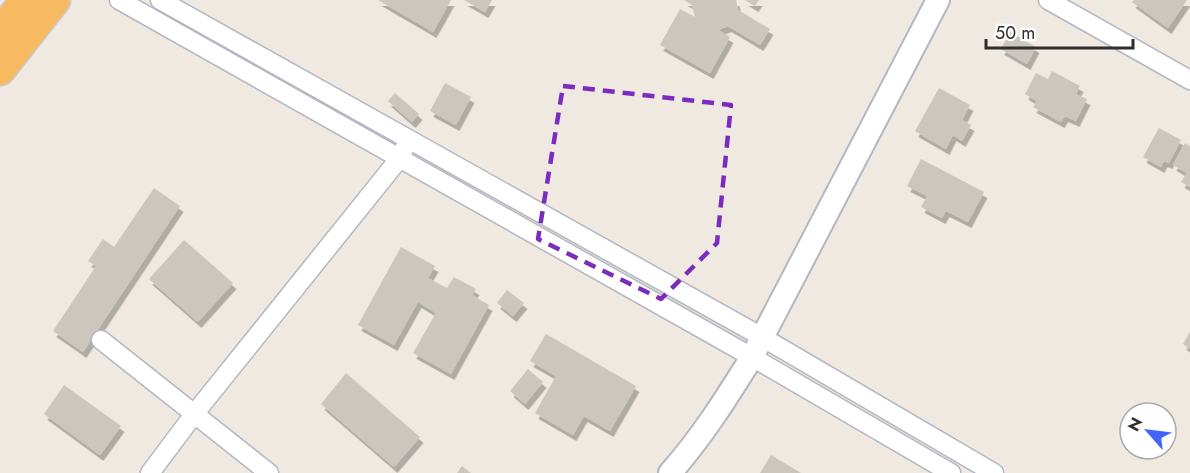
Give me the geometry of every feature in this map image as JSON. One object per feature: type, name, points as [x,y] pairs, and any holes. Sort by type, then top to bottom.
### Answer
[{"type":"highway","points":[[0,33],[26,0]]},
{"type":"highway","points":[[0,70],[55,0]]},
{"type":"street","points":[[119,0],[399,159],[994,473]]},
{"type":"street","points":[[160,0],[409,140],[757,347],[951,473]]},
{"type":"street","points":[[670,473],[719,408],[757,347],[938,0]]},
{"type":"street","points":[[1048,0],[1190,80]]},
{"type":"street","points":[[150,473],[195,413],[399,159],[409,140]]},
{"type":"street","points":[[101,340],[269,473]]},
{"type":"highlighted area","points":[[563,86],[731,105],[717,243],[661,299],[538,239]]},
{"type":"building","points":[[378,0],[451,0],[433,32]]},
{"type":"building","points":[[464,0],[492,0],[485,12]]},
{"type":"building","points":[[684,0],[736,0],[738,10],[770,29],[760,45],[728,26],[718,30],[730,37],[710,73],[660,45],[680,9],[695,17],[692,5]]},
{"type":"building","points":[[745,0],[759,0],[755,6]]},
{"type":"building","points":[[1134,0],[1187,0],[1168,28],[1132,2]]},
{"type":"building","points":[[1010,32],[1036,47],[1027,64],[1001,49]]},
{"type":"building","points":[[1052,71],[1080,86],[1076,94],[1087,99],[1076,121],[1065,116],[1061,122],[1033,107],[1037,101],[1025,94],[1036,73],[1048,79]]},
{"type":"building","points":[[445,83],[471,97],[456,125],[430,111]]},
{"type":"building","points":[[939,88],[970,105],[962,120],[971,125],[962,141],[953,135],[946,149],[915,131]]},
{"type":"building","points":[[395,93],[419,114],[412,122],[388,101]]},
{"type":"building","points":[[1159,128],[1181,140],[1169,163],[1164,161],[1161,167],[1143,157]]},
{"type":"building","points":[[1185,143],[1190,146],[1190,187],[1181,182],[1187,173],[1173,165]]},
{"type":"building","points":[[921,159],[984,192],[968,222],[946,211],[942,218],[921,207],[927,196],[907,186]]},
{"type":"building","points":[[154,188],[180,206],[83,352],[53,331],[96,266],[88,261],[103,239],[114,247]]},
{"type":"building","points":[[184,240],[233,283],[198,322],[149,279]]},
{"type":"building","points":[[401,247],[435,266],[428,278],[447,288],[454,277],[476,289],[472,295],[489,305],[451,374],[413,353],[436,313],[418,302],[394,345],[358,325]]},
{"type":"building","points":[[507,290],[524,303],[513,316],[497,303]]},
{"type":"building","points":[[1190,332],[1190,349],[1183,344]]},
{"type":"building","points":[[546,334],[636,386],[610,431],[584,416],[573,435],[535,413],[556,376],[530,361]]},
{"type":"building","points":[[528,369],[543,382],[525,404],[510,391]]},
{"type":"building","points":[[346,373],[420,437],[394,467],[321,404]]},
{"type":"building","points":[[64,385],[121,426],[100,455],[44,414]]},
{"type":"building","points":[[771,455],[801,473],[760,473]]},
{"type":"building","points":[[462,466],[471,473],[457,473]]}]
